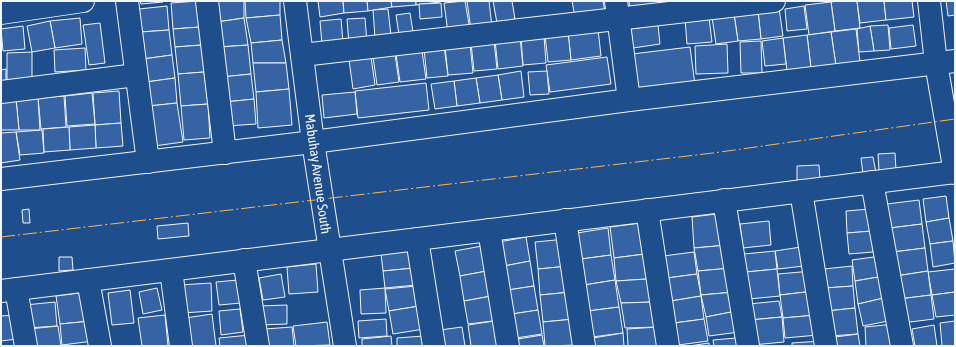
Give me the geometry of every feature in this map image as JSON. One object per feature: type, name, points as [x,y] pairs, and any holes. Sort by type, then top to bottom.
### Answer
[{"type":"street","points":[[1,13],[83,1]]},
{"type":"street","points":[[127,1],[148,162]]},
{"type":"street","points":[[207,1],[225,153]]},
{"type":"street","name":"Mabuhay Avenue South","points":[[295,1],[313,142],[344,346]]},
{"type":"street","points":[[302,56],[618,10],[774,1]]},
{"type":"street","points":[[26,346],[9,290],[955,172],[945,62],[930,1]]},
{"type":"street","points":[[618,10],[629,100]]},
{"type":"street","points":[[1,179],[225,153],[629,100],[945,62]]},
{"type":"street","points":[[1,92],[136,75]]},
{"type":"street","points":[[872,182],[902,346]]},
{"type":"street","points":[[801,191],[826,346]]},
{"type":"street","points":[[724,200],[748,346]]},
{"type":"street","points":[[647,210],[668,346]]},
{"type":"street","points":[[565,220],[584,346]]},
{"type":"street","points":[[489,230],[508,346]]},
{"type":"street","points":[[417,239],[434,346]]},
{"type":"street","points":[[244,260],[258,346]]},
{"type":"street","points":[[170,270],[181,346]]},
{"type":"street","points":[[88,280],[100,346]]},
{"type":"building","points":[[140,1],[163,1],[163,2],[141,4]]},
{"type":"building","points":[[198,1],[200,27],[173,29],[171,3]]},
{"type":"building","points":[[215,1],[244,1],[244,18],[217,22]]},
{"type":"building","points":[[245,1],[280,1],[280,15],[246,18]]},
{"type":"building","points":[[318,1],[343,1],[344,13],[320,17]]},
{"type":"building","points":[[343,1],[367,1],[368,11],[344,13]]},
{"type":"building","points":[[367,1],[391,1],[392,7],[368,11]]},
{"type":"building","points":[[391,1],[416,1],[416,5],[392,7]]},
{"type":"building","points":[[416,1],[440,1],[440,2],[416,5]]},
{"type":"building","points":[[465,1],[470,30],[448,33],[444,3]]},
{"type":"building","points":[[467,1],[489,1],[492,27],[471,30]]},
{"type":"building","points":[[493,1],[512,1],[515,19],[497,23]]},
{"type":"building","points":[[572,1],[603,1],[605,12],[575,17]]},
{"type":"building","points":[[629,1],[659,1],[660,7],[630,11]]},
{"type":"building","points":[[857,1],[860,28],[835,31],[831,2]]},
{"type":"building","points":[[857,1],[884,1],[886,20],[860,23]]},
{"type":"building","points":[[884,1],[912,1],[914,17],[886,20]]},
{"type":"building","points":[[946,1],[955,1],[955,15],[948,16]]},
{"type":"building","points":[[831,2],[835,31],[809,35],[805,5]]},
{"type":"building","points":[[441,3],[442,17],[420,19],[419,4]]},
{"type":"building","points":[[167,6],[169,30],[141,32],[139,9]]},
{"type":"building","points":[[804,6],[807,29],[787,31],[785,9]]},
{"type":"building","points":[[779,8],[783,36],[761,39],[758,11]]},
{"type":"building","points":[[388,9],[391,36],[375,38],[373,10]]},
{"type":"building","points":[[758,11],[761,39],[738,41],[734,14]]},
{"type":"building","points":[[410,13],[413,32],[399,35],[396,15]]},
{"type":"building","points":[[734,14],[738,41],[716,44],[712,17]]},
{"type":"building","points":[[280,15],[282,40],[251,43],[246,18]]},
{"type":"building","points":[[709,17],[712,42],[687,44],[685,19]]},
{"type":"building","points":[[80,18],[82,44],[55,48],[50,21]]},
{"type":"building","points":[[244,18],[248,45],[219,47],[217,22]]},
{"type":"building","points":[[365,18],[367,44],[349,45],[347,19]]},
{"type":"building","points":[[341,19],[343,43],[322,44],[320,21]]},
{"type":"building","points":[[50,21],[55,48],[32,52],[27,26]]},
{"type":"building","points":[[100,23],[105,63],[89,65],[83,25]]},
{"type":"building","points":[[658,25],[660,44],[633,48],[631,29]]},
{"type":"building","points":[[888,25],[890,50],[874,51],[870,26]]},
{"type":"building","points":[[913,25],[916,46],[891,49],[889,28]]},
{"type":"building","points":[[23,26],[25,49],[3,51],[1,29]]},
{"type":"building","points":[[870,26],[874,51],[859,52],[857,29]]},
{"type":"building","points":[[200,27],[202,45],[175,47],[173,29]]},
{"type":"building","points":[[598,29],[601,56],[571,60],[568,32]]},
{"type":"building","points":[[856,29],[860,62],[836,66],[831,32]]},
{"type":"building","points":[[169,30],[172,55],[143,59],[141,32]]},
{"type":"building","points":[[568,32],[571,60],[548,62],[545,35]]},
{"type":"building","points":[[831,32],[836,66],[811,68],[807,35]]},
{"type":"building","points":[[807,35],[811,68],[787,71],[783,38]]},
{"type":"building","points":[[544,36],[546,63],[523,65],[521,38]]},
{"type":"building","points":[[520,37],[523,66],[498,69],[495,40]]},
{"type":"building","points":[[783,38],[786,64],[765,66],[762,41]]},
{"type":"building","points":[[282,40],[286,63],[253,63],[251,43]]},
{"type":"building","points":[[494,41],[497,69],[474,71],[471,43]]},
{"type":"building","points":[[761,41],[762,73],[741,73],[740,42]]},
{"type":"building","points":[[470,44],[473,73],[448,75],[445,47]]},
{"type":"building","points":[[727,44],[728,73],[696,74],[695,46]]},
{"type":"building","points":[[202,45],[204,72],[178,74],[175,47]]},
{"type":"building","points":[[248,45],[251,74],[222,77],[219,47]]},
{"type":"building","points":[[444,46],[448,76],[427,78],[424,48]]},
{"type":"building","points":[[690,47],[695,85],[637,92],[632,54]]},
{"type":"building","points":[[85,48],[86,70],[55,72],[54,50]]},
{"type":"building","points":[[422,51],[426,79],[400,82],[396,54]]},
{"type":"building","points":[[32,52],[32,79],[7,80],[7,53]]},
{"type":"building","points":[[395,54],[399,82],[377,85],[373,57]]},
{"type":"building","points":[[172,55],[175,78],[146,82],[143,59]]},
{"type":"building","points":[[371,57],[375,85],[353,89],[349,60]]},
{"type":"building","points":[[607,57],[611,84],[550,92],[546,65]]},
{"type":"building","points":[[253,63],[286,63],[289,89],[256,92]]},
{"type":"building","points":[[6,69],[6,81],[1,87],[1,70]]},
{"type":"building","points":[[521,71],[524,97],[502,100],[498,75]]},
{"type":"building","points":[[547,71],[549,94],[530,95],[528,72]]},
{"type":"building","points":[[204,72],[208,104],[181,106],[178,74]]},
{"type":"building","points":[[251,74],[254,99],[225,102],[222,77]]},
{"type":"building","points":[[498,75],[502,100],[480,103],[476,78]]},
{"type":"building","points":[[175,78],[177,103],[149,106],[146,82]]},
{"type":"building","points":[[476,78],[480,103],[457,106],[454,81]]},
{"type":"building","points":[[454,81],[457,106],[435,109],[431,84]]},
{"type":"building","points":[[426,83],[429,110],[358,118],[355,91]]},
{"type":"building","points":[[289,89],[292,125],[258,128],[256,92]]},
{"type":"building","points":[[119,91],[121,123],[95,125],[93,93]]},
{"type":"building","points":[[355,92],[357,114],[324,118],[322,95]]},
{"type":"building","points":[[92,93],[95,124],[67,126],[65,96]]},
{"type":"building","points":[[64,96],[66,127],[41,129],[38,98]]},
{"type":"building","points":[[38,98],[40,130],[19,130],[16,99]]},
{"type":"building","points":[[16,99],[19,130],[1,130],[1,101]]},
{"type":"building","points":[[254,99],[256,124],[227,126],[225,102]]},
{"type":"building","points":[[177,103],[183,142],[154,146],[149,106]]},
{"type":"building","points":[[208,104],[210,138],[184,140],[181,106]]},
{"type":"building","points":[[121,123],[123,146],[96,148],[95,125]]},
{"type":"building","points":[[95,125],[96,148],[70,150],[69,127]]},
{"type":"building","points":[[69,127],[70,150],[44,152],[43,129]]},
{"type":"building","points":[[42,130],[44,153],[20,155],[16,132]]},
{"type":"building","points":[[16,132],[20,160],[1,163],[1,133]]},
{"type":"building","points":[[895,153],[896,170],[879,170],[878,154]]},
{"type":"building","points":[[873,157],[876,173],[863,175],[861,158]]},
{"type":"building","points":[[819,165],[820,180],[797,181],[797,166]]},
{"type":"building","points":[[946,196],[949,218],[926,222],[923,199]]},
{"type":"building","points":[[919,200],[922,224],[890,228],[887,204]]},
{"type":"building","points":[[29,209],[30,223],[23,223],[22,210]]},
{"type":"building","points":[[870,209],[872,231],[847,233],[846,211]]},
{"type":"building","points":[[724,213],[728,245],[694,248],[692,217]]},
{"type":"building","points":[[949,218],[953,241],[930,244],[926,222]]},
{"type":"building","points":[[769,221],[771,245],[743,248],[740,224]]},
{"type":"building","points":[[188,223],[189,236],[158,239],[157,226]]},
{"type":"building","points":[[641,223],[645,254],[614,258],[610,227]]},
{"type":"building","points":[[922,224],[925,248],[893,252],[890,228]]},
{"type":"building","points":[[608,228],[611,255],[581,259],[577,233]]},
{"type":"building","points":[[872,231],[873,252],[849,254],[847,233]]},
{"type":"building","points":[[526,237],[530,261],[504,266],[499,242]]},
{"type":"building","points":[[566,239],[569,266],[538,269],[535,242]]},
{"type":"building","points":[[953,241],[955,263],[933,267],[930,244]]},
{"type":"building","points":[[487,245],[492,270],[460,276],[455,251]]},
{"type":"building","points":[[728,245],[731,268],[698,271],[694,248]]},
{"type":"building","points":[[801,247],[804,266],[778,269],[775,251]]},
{"type":"building","points":[[925,248],[928,271],[896,276],[893,252]]},
{"type":"building","points":[[412,251],[414,268],[383,271],[381,254]]},
{"type":"building","points":[[775,251],[777,269],[746,272],[744,254]]},
{"type":"building","points":[[694,252],[697,274],[667,278],[663,256]]},
{"type":"building","points":[[645,254],[647,279],[616,281],[614,258]]},
{"type":"building","points":[[611,255],[615,280],[584,285],[581,259]]},
{"type":"building","points":[[881,256],[884,276],[855,281],[852,260]]},
{"type":"building","points":[[59,257],[72,257],[73,270],[59,271]]},
{"type":"building","points":[[530,261],[534,286],[508,290],[504,266]]},
{"type":"building","points":[[316,264],[318,292],[289,294],[287,267]]},
{"type":"building","points":[[569,266],[571,292],[540,295],[538,269]]},
{"type":"building","points":[[852,266],[853,286],[825,288],[824,269]]},
{"type":"building","points":[[414,268],[416,285],[385,288],[383,271]]},
{"type":"building","points":[[731,268],[734,292],[701,295],[698,271]]},
{"type":"building","points":[[777,269],[780,296],[749,299],[746,272]]},
{"type":"building","points":[[955,269],[955,292],[932,295],[928,272]]},
{"type":"building","points":[[492,270],[497,295],[464,301],[460,276]]},
{"type":"building","points":[[812,271],[814,291],[780,295],[778,274]]},
{"type":"building","points":[[928,271],[931,295],[899,299],[896,276]]},
{"type":"building","points":[[281,274],[285,297],[263,300],[259,278]]},
{"type":"building","points":[[697,274],[701,296],[671,301],[667,278]]},
{"type":"building","points":[[884,276],[888,297],[858,304],[855,281]]},
{"type":"building","points":[[647,279],[653,302],[621,303],[616,281]]},
{"type":"building","points":[[238,280],[241,303],[219,305],[216,282]]},
{"type":"building","points":[[615,280],[619,307],[588,311],[584,285]]},
{"type":"building","points":[[211,283],[212,311],[182,313],[180,285]]},
{"type":"building","points":[[416,286],[419,306],[389,311],[385,289]]},
{"type":"building","points":[[534,286],[538,310],[512,314],[508,290]]},
{"type":"building","points":[[853,286],[855,308],[827,311],[825,288]]},
{"type":"building","points":[[157,288],[162,310],[143,314],[139,292]]},
{"type":"building","points":[[385,288],[386,313],[361,314],[360,290]]},
{"type":"building","points":[[130,290],[134,323],[112,325],[108,293]]},
{"type":"building","points":[[814,291],[816,315],[783,318],[780,295]]},
{"type":"building","points":[[87,292],[91,321],[60,324],[56,296]]},
{"type":"building","points":[[571,292],[574,319],[543,322],[540,295]]},
{"type":"building","points":[[734,292],[736,311],[706,317],[701,295]]},
{"type":"building","points":[[955,292],[955,315],[936,317],[932,295]]},
{"type":"building","points":[[497,295],[501,320],[468,324],[464,301]]},
{"type":"building","points":[[931,295],[934,319],[902,323],[899,299]]},
{"type":"building","points":[[701,296],[704,319],[674,323],[671,301]]},
{"type":"building","points":[[888,297],[893,320],[863,326],[858,304]]},
{"type":"building","points":[[779,301],[782,317],[750,320],[749,304]]},
{"type":"building","points":[[55,302],[57,326],[28,328],[25,305]]},
{"type":"building","points":[[653,302],[658,327],[625,328],[621,303]]},
{"type":"building","points":[[287,305],[287,324],[259,325],[259,306]]},
{"type":"building","points":[[419,306],[424,329],[393,334],[389,311]]},
{"type":"building","points":[[619,307],[623,333],[592,337],[588,311]]},
{"type":"building","points":[[855,308],[858,334],[830,336],[827,311]]},
{"type":"building","points":[[240,309],[243,332],[221,335],[219,311]]},
{"type":"building","points":[[538,310],[542,334],[516,338],[512,314]]},
{"type":"building","points":[[736,311],[739,332],[709,336],[706,317]]},
{"type":"building","points":[[212,314],[216,346],[189,346],[185,318]]},
{"type":"building","points":[[15,315],[17,339],[1,341],[1,316]]},
{"type":"building","points":[[165,315],[168,346],[142,346],[138,318]]},
{"type":"building","points":[[816,315],[818,335],[785,338],[783,318]]},
{"type":"building","points":[[782,317],[784,342],[752,345],[750,320]]},
{"type":"building","points":[[386,319],[387,336],[359,338],[358,321]]},
{"type":"building","points":[[574,319],[577,345],[545,346],[543,322]]},
{"type":"building","points":[[704,319],[708,341],[678,345],[674,323]]},
{"type":"building","points":[[501,320],[505,346],[471,346],[468,325]]},
{"type":"building","points":[[91,321],[93,341],[62,345],[60,324]]},
{"type":"building","points":[[955,321],[955,346],[942,346],[940,323]]},
{"type":"building","points":[[327,322],[330,345],[296,346],[293,326]]},
{"type":"building","points":[[895,324],[897,346],[866,346],[865,327]]},
{"type":"building","points":[[934,325],[937,346],[915,346],[912,329]]},
{"type":"building","points":[[58,326],[61,346],[31,346],[29,329]]},
{"type":"building","points":[[292,327],[294,346],[266,346],[265,329]]},
{"type":"building","points":[[462,327],[465,346],[443,346],[440,330]]},
{"type":"building","points":[[658,327],[659,346],[628,346],[627,329]]},
{"type":"building","points":[[623,333],[624,346],[594,346],[593,338]]},
{"type":"building","points":[[858,334],[860,346],[837,346],[835,337]]},
{"type":"building","points":[[250,335],[252,346],[220,346],[219,338]]},
{"type":"building","points":[[542,335],[544,346],[513,346],[512,340]]},
{"type":"building","points":[[391,336],[392,346],[362,346],[362,339]]},
{"type":"building","points":[[423,336],[424,346],[397,346],[397,338]]},
{"type":"building","points":[[736,338],[737,346],[714,346],[713,340]]},
{"type":"building","points":[[821,341],[821,346],[792,346],[792,343]]},
{"type":"building","points":[[709,343],[709,346],[689,346]]},
{"type":"power","points":[[1,237],[713,153],[955,119]]}]
